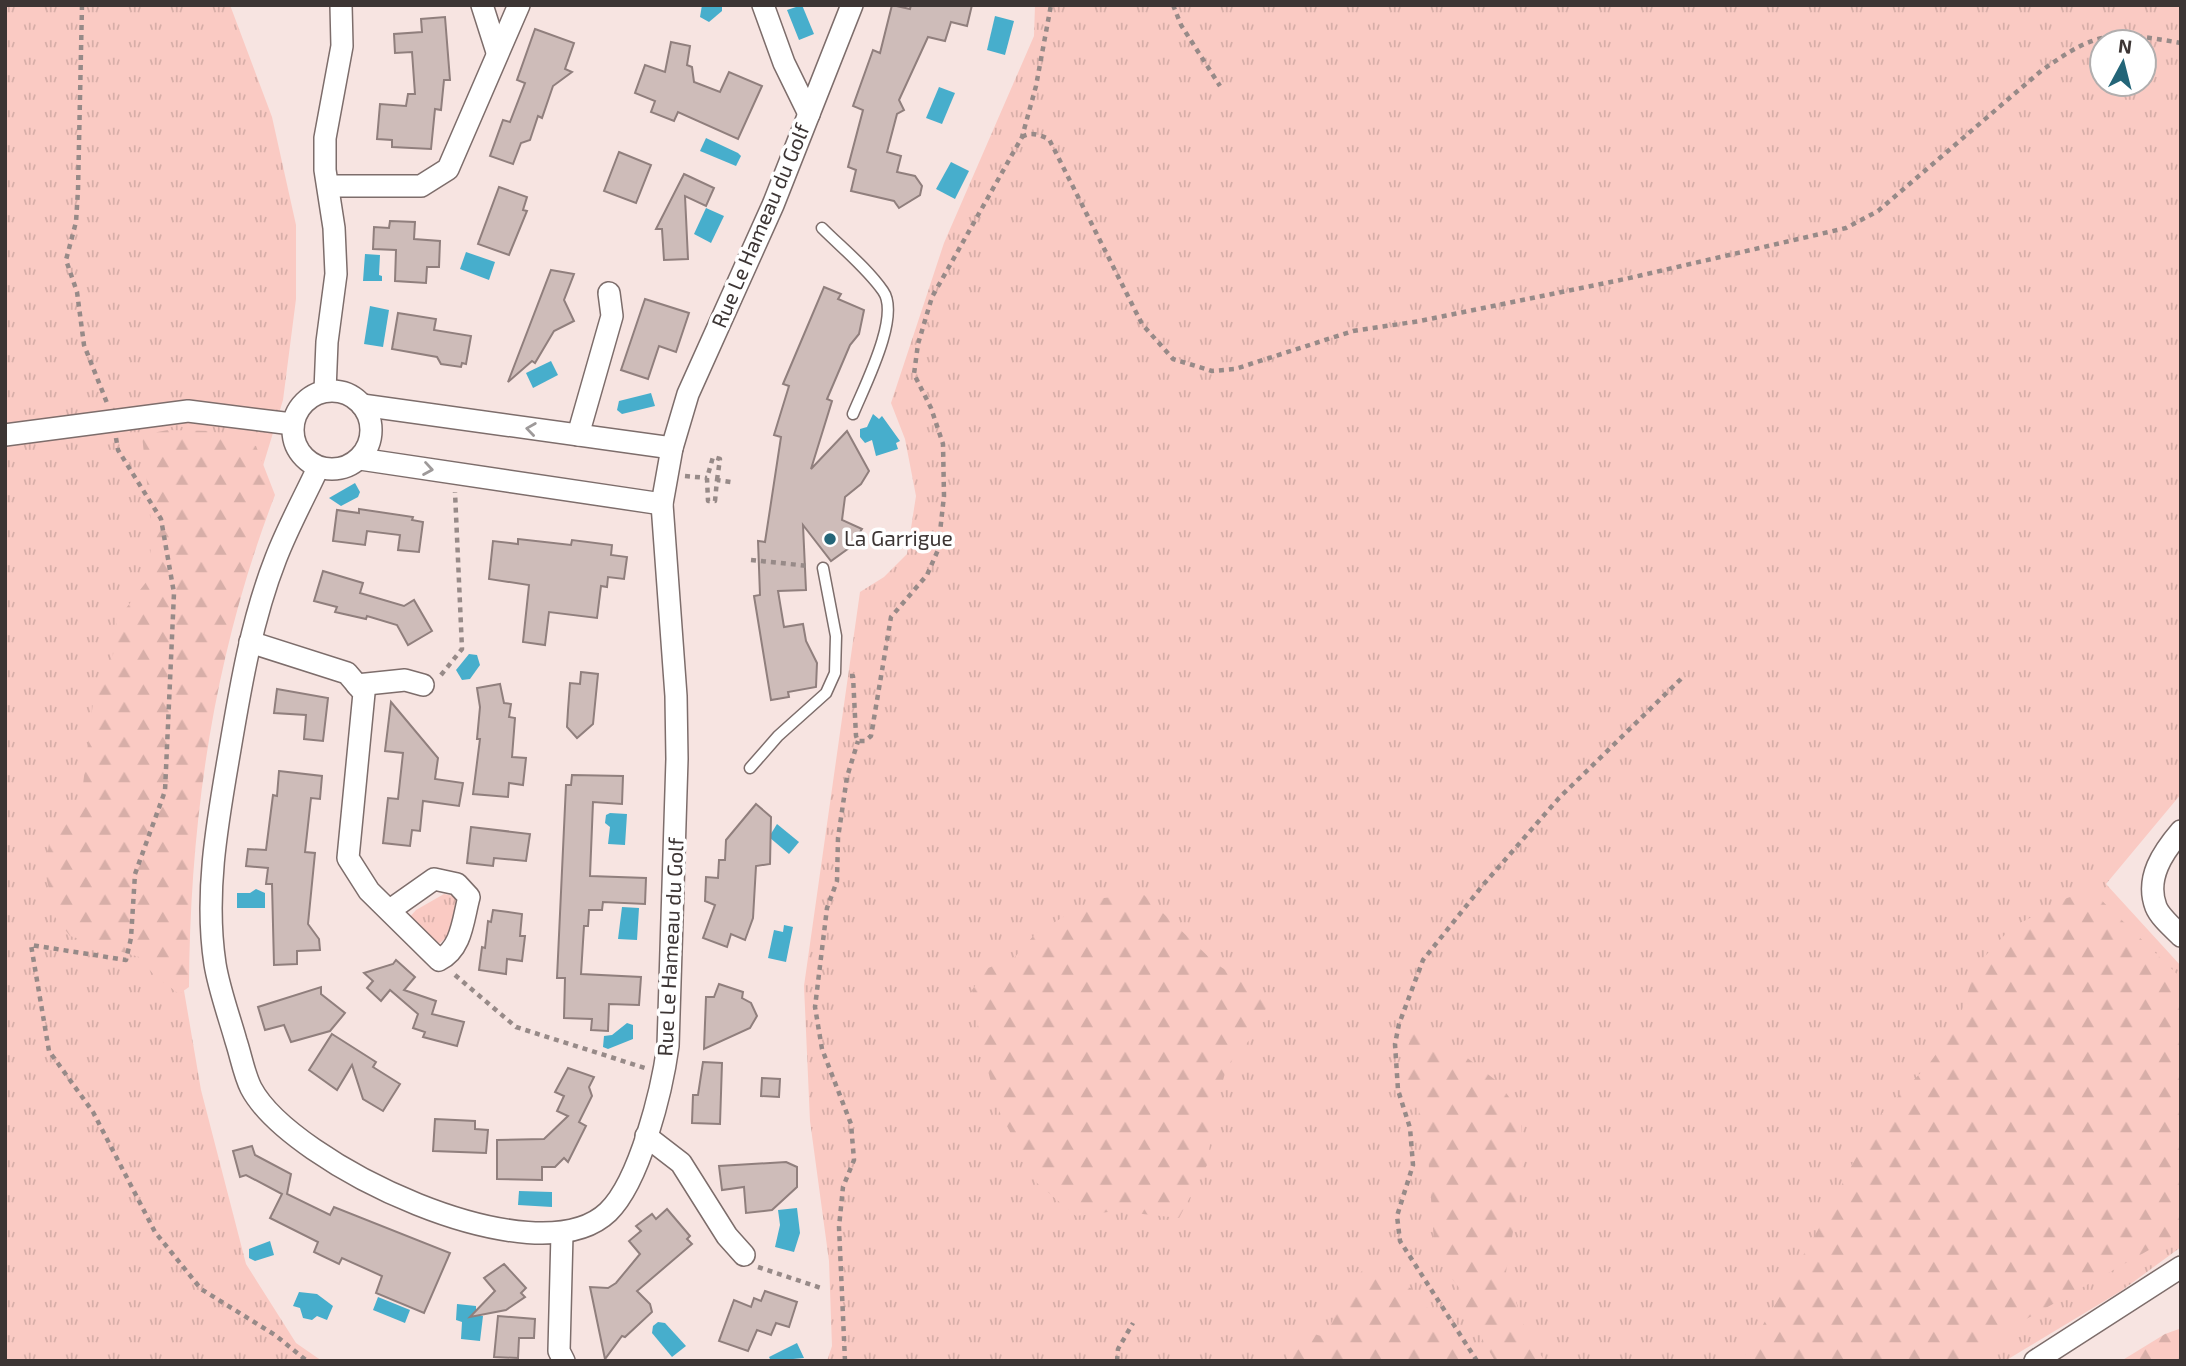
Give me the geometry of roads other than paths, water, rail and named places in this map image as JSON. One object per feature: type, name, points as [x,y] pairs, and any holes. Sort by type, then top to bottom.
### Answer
[{"type":"street","points":[[325,391],[327,342],[336,274],[325,138],[342,46],[341,5]]},
{"type":"street","points":[[482,5],[497,52]]},
{"type":"street","points":[[327,186],[421,186],[448,169],[519,5]]},
{"type":"street","points":[[763,5],[784,64],[809,114]]},
{"type":"street","name":"Rue Le Hameau du Golf","points":[[318,468],[276,556],[250,642],[216,829],[211,891],[215,964],[250,1086],[267,1112],[331,1163],[398,1196],[486,1225],[527,1234],[562,1234],[578,1230],[608,1212],[632,1177],[664,1074],[674,945],[677,759],[676,696],[662,504],[672,448],[688,394],[773,205],[852,5]]},
{"type":"street","points":[[578,435],[612,316],[610,293]]},
{"type":"street","points":[[325,391],[345,393],[362,405],[371,422],[370,442],[360,459],[341,470],[318,468],[302,458],[293,442],[292,424],[298,409],[310,397],[325,391]]},
{"type":"street","points":[[362,405],[672,448]]},
{"type":"street","points":[[5,435],[188,411],[292,424]]},
{"type":"street","points":[[360,459],[662,504]]},
{"type":"street","points":[[250,642],[347,673],[364,693],[348,858],[369,891],[439,960],[451,954],[454,948],[469,897],[457,884],[434,879],[390,910]]},
{"type":"street","points":[[357,685],[405,680],[423,685]]},
{"type":"street","points":[[2181,831],[2157,864],[2153,884],[2156,908],[2181,936]]},
{"type":"street","points":[[646,1136],[681,1163],[727,1236],[744,1255]]},
{"type":"street","points":[[562,1234],[559,1351],[564,1361]]},
{"type":"street","points":[[2035,1361],[2181,1267]]},
{"type":"lane","points":[[822,228],[884,292],[888,308],[885,332],[853,414]]},
{"type":"lane","points":[[750,768],[778,736],[826,693],[835,673],[836,636],[823,568]]},
{"type":"water","points":[[702,5],[722,5],[722,11],[709,22],[700,17]]},
{"type":"water","points":[[802,5],[814,34],[799,40],[787,10]]},
{"type":"water","points":[[995,16],[1014,21],[1005,55],[987,50]]},
{"type":"water","points":[[939,87],[955,93],[942,124],[926,118]]},
{"type":"water","points":[[706,138],[738,153],[741,156],[736,166],[700,151]]},
{"type":"water","points":[[951,162],[969,171],[955,199],[936,189]]},
{"type":"water","points":[[706,208],[724,216],[711,243],[694,234]]},
{"type":"water","points":[[466,252],[495,262],[489,280],[460,269]]},
{"type":"water","points":[[365,254],[380,255],[379,275],[382,276],[382,281],[363,281]]},
{"type":"water","points":[[370,306],[389,310],[383,347],[364,344]]},
{"type":"water","points":[[551,361],[558,375],[533,388],[526,373]]},
{"type":"water","points":[[651,393],[655,406],[622,414],[617,410],[619,401]]},
{"type":"water","points":[[873,414],[879,419],[882,416],[900,441],[896,443],[898,449],[876,456],[872,440],[865,443],[860,437],[860,429],[867,427]]},
{"type":"water","points":[[355,483],[360,492],[358,497],[341,506],[329,498]]},
{"type":"water","points":[[469,654],[477,655],[480,665],[470,679],[462,680],[456,670]]},
{"type":"water","points":[[627,814],[625,845],[608,844],[610,827],[605,823],[606,815]]},
{"type":"water","points":[[777,824],[799,842],[789,854],[769,837]]},
{"type":"water","points":[[256,889],[265,893],[265,908],[237,908],[237,893],[250,893]]},
{"type":"water","points":[[622,907],[639,908],[637,940],[618,939]]},
{"type":"water","points":[[784,925],[793,927],[786,962],[768,958],[774,930],[783,932]]},
{"type":"water","points":[[627,1023],[633,1025],[633,1039],[608,1049],[603,1047],[604,1036],[612,1035]]},
{"type":"water","points":[[519,1191],[552,1192],[552,1207],[518,1205]]},
{"type":"water","points":[[797,1208],[800,1233],[794,1252],[775,1247],[780,1225],[778,1210]]},
{"type":"water","points":[[270,1241],[274,1255],[255,1261],[249,1258],[249,1249]]},
{"type":"water","points":[[299,1292],[317,1294],[333,1306],[327,1320],[317,1316],[312,1320],[303,1318],[300,1308],[293,1306]]},
{"type":"water","points":[[378,1297],[410,1310],[405,1323],[373,1310]]},
{"type":"water","points":[[457,1304],[476,1306],[476,1315],[483,1316],[480,1341],[461,1339],[462,1322],[456,1320]]},
{"type":"water","points":[[658,1322],[665,1323],[686,1346],[672,1357],[652,1333],[653,1326]]},
{"type":"water","points":[[797,1343],[804,1358],[771,1361],[769,1357]]},
{"type":"place","name":"La Garrigue","points":[[830,539]]}]
